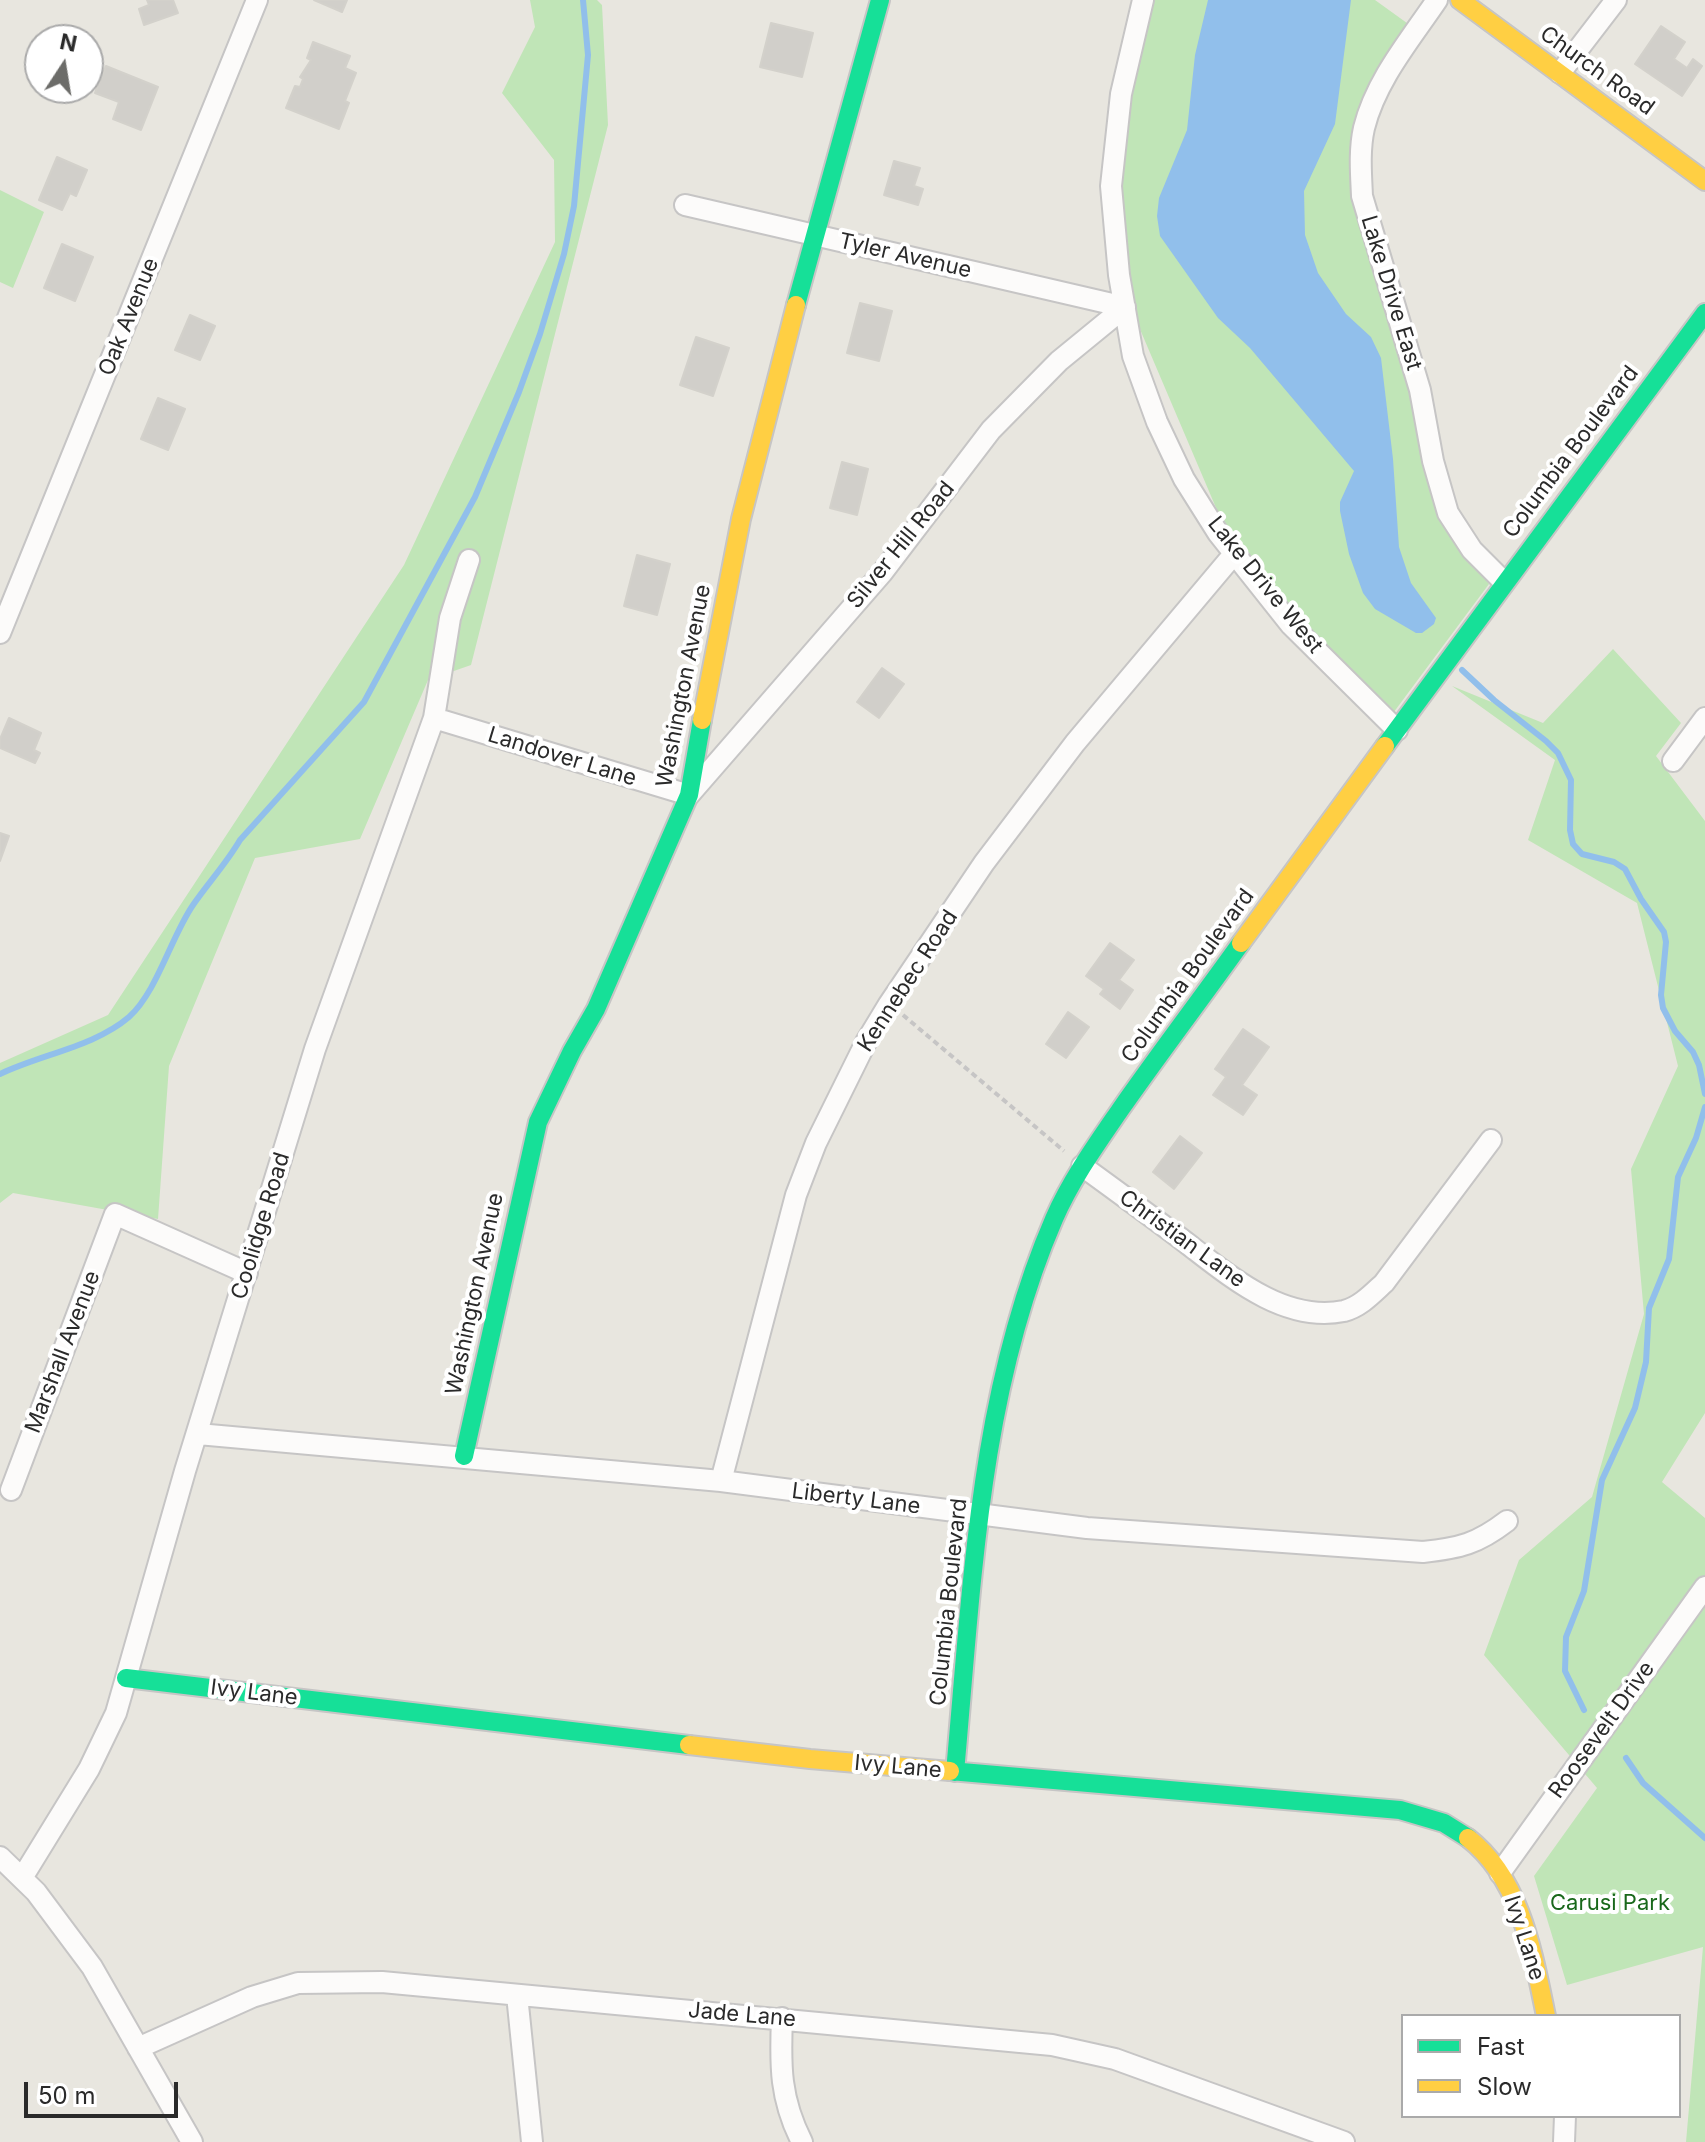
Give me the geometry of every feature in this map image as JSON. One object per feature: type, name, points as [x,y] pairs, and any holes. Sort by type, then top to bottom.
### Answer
[{"type":"street","name":"Oak Avenue","points":[[0,633],[257,0]]},
{"type":"street","name":"Washington Avenue","points":[[464,1456],[538,1122],[596,1009],[689,795],[714,647],[741,519],[814,235],[880,0]]},
{"type":"street","name":"Lake Drive West","points":[[1143,0],[1121,94],[1111,186],[1119,275],[1133,356],[1157,422],[1184,479],[1218,533],[1291,625],[1397,730]]},
{"type":"street","name":"Lake Drive East","points":[[1437,0],[1377,94],[1364,129],[1362,196],[1420,390],[1433,461],[1448,513],[1472,550],[1504,582]]},
{"type":"street","name":"Church Road","points":[[1460,0],[1705,181]]},
{"type":"street","points":[[1560,73],[1616,0]]},
{"type":"street","name":"Tyler Avenue","points":[[685,205],[1125,307]]},
{"type":"street","name":"Silver Hill Road","points":[[689,795],[882,573],[991,430],[1059,361],[1125,307]]},
{"type":"street","name":"Columbia Boulevard","points":[[955,1772],[981,1515],[1007,1362],[1027,1291],[1055,1218],[1082,1166],[1147,1073],[1504,582],[1705,313]]},
{"type":"street","name":"Kennebec Road","points":[[721,1481],[796,1195],[839,1094],[889,1004],[984,863],[1075,743],[1234,554]]},
{"type":"street","name":"Coolidge Road","points":[[22,1878],[89,1769],[116,1713],[315,1049],[434,718],[450,618],[469,560]]},
{"type":"street","name":"Landover Lane","points":[[434,718],[689,795]]},
{"type":"street","points":[[1673,761],[1705,718]]},
{"type":"street","name":"Christian Lane","points":[[1082,1166],[1249,1289],[1287,1306],[1318,1313],[1346,1311],[1362,1303],[1384,1283],[1491,1140]]},
{"type":"street","name":"Marshall Avenue","points":[[11,1490],[115,1214],[247,1273]]},
{"type":"street","name":"Liberty Lane","points":[[198,1434],[721,1481],[1087,1528],[1423,1552],[1460,1548],[1485,1538],[1507,1521]]},
{"type":"street","name":"Roosevelt Drive","points":[[1500,1873],[1705,1587]]},
{"type":"street","name":"Ivy Lane","points":[[126,1678],[810,1759],[1400,1810],[1445,1823],[1461,1832],[1476,1844],[1500,1873],[1515,1901],[1531,1947],[1546,2014]]},
{"type":"street","points":[[0,1857],[36,1892],[92,1967],[192,2142]]},
{"type":"street","name":"Jade Lane","points":[[138,2048],[252,1997],[298,1983],[382,1982],[1052,2045],[1115,2059],[1344,2142]]},
{"type":"street","points":[[517,1995],[532,2142]]},
{"type":"street","points":[[782,2018],[780,2066],[785,2100],[802,2142]]},
{"type":"street","points":[[1564,2142],[1565,2118]]},
{"type":"path","points":[[889,1004],[1082,1166]]},
{"type":"green space","points":[[530,0],[597,0],[602,5],[608,125],[471,665],[428,680],[360,839],[255,858],[169,1066],[158,1219],[13,1193],[0,1203],[0,1063],[108,1015],[404,565],[555,242],[554,160],[502,93],[535,27]]},
{"type":"green space","points":[[1146,0],[1375,0],[1418,31],[1362,153],[1439,503],[1489,584],[1385,724],[1237,557],[1122,287],[1120,114]]},
{"type":"green space","points":[[0,190],[44,212],[13,288],[0,282]]},
{"type":"green space","name":"Carusi Park","points":[[1613,649],[1681,723],[1656,756],[1705,821],[1705,1413],[1662,1482],[1705,1518],[1705,2142],[1686,2142],[1703,1947],[1567,1985],[1534,1876],[1597,1788],[1484,1655],[1519,1560],[1592,1497],[1644,1314],[1631,1169],[1678,1066],[1637,903],[1528,840],[1555,760],[1452,686],[1543,723]]},
{"type":"water","points":[[1208,0],[1351,0],[1335,124],[1304,191],[1305,235],[1318,273],[1346,314],[1371,337],[1381,358],[1399,547],[1411,583],[1436,618],[1434,624],[1422,633],[1416,633],[1375,609],[1363,593],[1349,554],[1340,511],[1340,502],[1354,471],[1250,348],[1218,318],[1160,236],[1157,216],[1159,198],[1187,130],[1195,55]]},
{"type":"building","points":[[147,0],[173,0],[178,13],[144,25],[139,9],[149,5]]},
{"type":"building","points":[[314,0],[347,0],[342,12]]},
{"type":"building","points":[[771,23],[813,33],[802,77],[760,67]]},
{"type":"building","points":[[1661,26],[1685,42],[1674,59],[1687,68],[1693,59],[1702,66],[1682,96],[1635,64]]},
{"type":"building","points":[[313,42],[350,56],[345,68],[356,73],[339,129],[286,108],[295,86],[300,87],[303,79],[300,77],[311,60],[307,58]]},
{"type":"building","points":[[106,66],[158,87],[141,130],[113,119],[119,102],[104,96]]},
{"type":"building","points":[[57,157],[87,170],[76,196],[70,193],[62,210],[39,200]]},
{"type":"building","points":[[894,161],[920,168],[914,186],[923,189],[918,205],[884,195]]},
{"type":"building","points":[[62,244],[93,257],[75,301],[44,288]]},
{"type":"building","points":[[860,303],[892,311],[879,361],[847,353]]},
{"type":"building","points":[[190,315],[215,326],[200,360],[175,350]]},
{"type":"building","points":[[696,337],[729,348],[713,396],[680,385]]},
{"type":"building","points":[[158,398],[185,409],[168,450],[141,439]]},
{"type":"building","points":[[842,462],[868,469],[857,515],[830,508]]},
{"type":"building","points":[[637,555],[670,564],[657,615],[624,606]]},
{"type":"building","points":[[882,668],[904,684],[879,718],[857,702]]},
{"type":"building","points":[[9,718],[41,733],[34,750],[40,753],[35,763],[0,748],[0,739]]},
{"type":"building","points":[[0,833],[9,836],[0,861]]},
{"type":"building","points":[[1110,943],[1134,960],[1119,980],[1133,990],[1120,1009],[1100,994],[1104,989],[1086,976]]},
{"type":"building","points":[[1068,1012],[1089,1027],[1066,1058],[1046,1044]]},
{"type":"building","points":[[1243,1029],[1269,1047],[1242,1085],[1257,1095],[1243,1115],[1213,1095],[1226,1077],[1215,1069]]},
{"type":"building","points":[[1180,1136],[1202,1153],[1174,1189],[1153,1172]]},
{"type":"waterway","points":[[0,1074],[100,1036],[129,1017],[148,993],[193,905],[240,840],[364,702],[475,497],[540,334],[564,254],[574,206],[588,55],[583,0]]},
{"type":"waterway","points":[[1462,670],[1558,753],[1571,780],[1570,830],[1573,844],[1582,854],[1614,862],[1625,869],[1664,932],[1663,1008],[1675,1031],[1693,1052],[1705,1094]]},
{"type":"waterway","points":[[1584,1710],[1565,1671],[1566,1637],[1584,1591],[1602,1480],[1635,1408],[1646,1362],[1649,1308],[1669,1259],[1678,1177],[1696,1138],[1705,1107]]},
{"type":"waterway","points":[[1626,1758],[1643,1783],[1705,1838]]},
{"type":"traffic: fast","points":[[796,305],[880,0]]},
{"type":"traffic: fast","points":[[1385,746],[1705,313]]},
{"type":"traffic: fast","points":[[464,1456],[538,1122],[596,1009],[689,795],[702,720]]},
{"type":"traffic: fast","points":[[955,1772],[983,1491],[1009,1352],[1029,1285],[1054,1219],[1084,1163],[1241,943]]},
{"type":"traffic: fast","points":[[126,1678],[689,1745]]},
{"type":"traffic: fast","points":[[950,1771],[1400,1810],[1444,1823],[1468,1838]]},
{"type":"traffic: slow","points":[[1460,0],[1705,181]]},
{"type":"traffic: slow","points":[[702,720],[741,519],[796,305]]},
{"type":"traffic: slow","points":[[1241,943],[1385,746]]},
{"type":"traffic: slow","points":[[689,1745],[950,1771]]},
{"type":"traffic: slow","points":[[1468,1838],[1501,1874],[1513,1896],[1530,1943],[1546,2014]]}]
